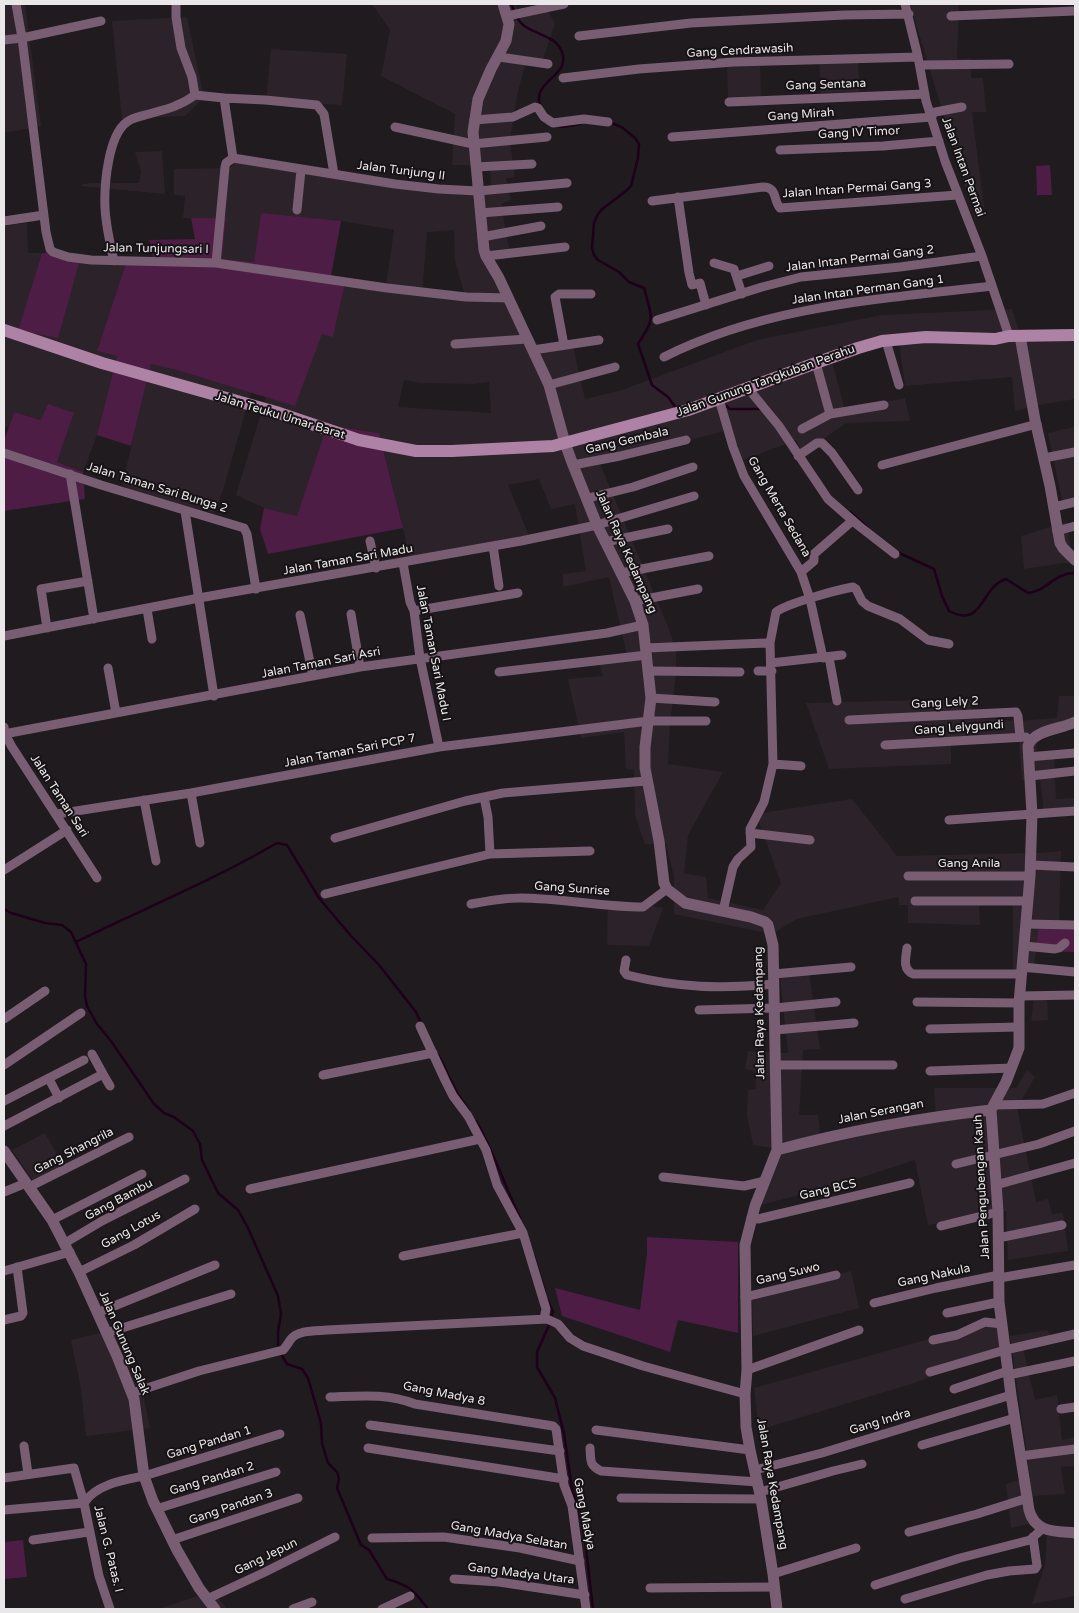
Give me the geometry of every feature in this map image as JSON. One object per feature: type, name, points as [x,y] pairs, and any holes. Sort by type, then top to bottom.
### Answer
[{"type":"main road","name":"Jalan Teuku Umar Barat","points":[[4,330],[102,363],[276,412],[359,440],[394,448],[416,451],[502,450],[539,448],[565,443]]},
{"type":"main road","name":"Jalan Gunung Tangkuban Perahu","points":[[565,443],[688,410],[858,348],[886,341],[926,337],[995,338],[1075,335]]},
{"type":"street","name":"Jalan Tunjungsari I","points":[[16,4],[44,215],[48,240],[53,252],[68,257],[114,261],[216,263],[406,291],[466,297],[509,298]]},
{"type":"street","points":[[176,4],[176,18],[181,48],[192,77],[194,96]]},
{"type":"street","points":[[503,4],[509,24],[506,41],[478,99],[474,120],[473,144],[482,237],[486,256],[509,298],[548,385],[565,443]]},
{"type":"street","points":[[507,16],[564,4]]},
{"type":"street","name":"Jalan Intan Permai","points":[[905,4],[909,14],[925,94],[939,140],[992,286],[1015,336]]},
{"type":"street","points":[[950,16],[1075,10]]},
{"type":"street","points":[[579,36],[691,23],[844,15],[909,14]]},
{"type":"street","points":[[4,40],[101,21]]},
{"type":"street","points":[[499,57],[548,64]]},
{"type":"street","name":"Gang Cendrawasih","points":[[563,78],[639,69],[734,62],[919,61],[1009,64]]},
{"type":"street","name":"Gang Sentana","points":[[729,102],[925,94]]},
{"type":"street","points":[[114,261],[106,217],[105,189],[116,135],[127,122],[174,108],[194,96],[317,105],[324,114],[334,174]]},
{"type":"street","points":[[216,263],[225,167],[226,163],[232,158],[224,98]]},
{"type":"street","points":[[474,120],[513,117],[535,107],[553,123],[584,119],[608,122]]},
{"type":"street","name":"Gang Mirah","points":[[672,137],[931,115],[962,107]]},
{"type":"street","points":[[395,127],[473,144],[546,137]]},
{"type":"street","name":"Gang IV Timor","points":[[780,150],[883,146],[939,140]]},
{"type":"street","name":"Jalan Tunjung II","points":[[232,158],[396,184],[478,191],[567,183]]},
{"type":"street","points":[[476,167],[532,164]]},
{"type":"street","points":[[297,210],[301,170]]},
{"type":"street","name":"Jalan Intan Permai Gang 3","points":[[652,201],[767,187],[775,193],[777,204],[780,208],[958,195]]},
{"type":"street","points":[[678,197],[692,285],[700,283],[706,304]]},
{"type":"street","points":[[480,214],[558,207]]},
{"type":"street","points":[[4,221],[44,215]]},
{"type":"street","points":[[482,237],[541,226]]},
{"type":"street","points":[[486,256],[565,247]]},
{"type":"street","name":"Jalan Intan Permai Gang 2","points":[[657,320],[706,304],[801,278],[982,256]]},
{"type":"street","points":[[714,263],[734,268],[742,294]]},
{"type":"street","points":[[736,276],[769,266]]},
{"type":"street","name":"Jalan Intan Perman Gang 1","points":[[664,356],[704,340],[788,313],[829,306],[992,286]]},
{"type":"street","points":[[564,345],[555,297],[559,294],[591,294]]},
{"type":"street","points":[[1015,336],[1044,458],[1060,545],[1075,560]]},
{"type":"street","points":[[455,344],[527,339]]},
{"type":"street","points":[[533,350],[599,340]]},
{"type":"street","points":[[886,341],[898,385]]},
{"type":"street","points":[[816,363],[830,414]]},
{"type":"street","points":[[548,385],[615,367]]},
{"type":"street","points":[[748,387],[779,426],[828,499],[852,521],[895,554]]},
{"type":"street","name":"Gang Merta Sedana","points":[[718,399],[744,476],[801,572],[837,701]]},
{"type":"street","points":[[802,429],[830,414],[884,405]]},
{"type":"street","points":[[882,464],[1036,424]]},
{"type":"street","name":"Gang Gembala","points":[[573,465],[686,440]]},
{"type":"street","name":"Jalan Raya Kedampang","points":[[565,443],[597,524],[635,601],[643,625],[652,698],[645,747],[646,781],[659,841],[666,889],[685,903],[760,919],[768,925],[773,945],[777,1150],[751,1218],[745,1245],[747,1370],[745,1394],[746,1427],[760,1491],[773,1574],[776,1609]]},
{"type":"street","points":[[798,456],[817,443],[822,443],[832,453],[858,490]]},
{"type":"street","points":[[1044,458],[1075,452]]},
{"type":"street","name":"Jalan Taman Sari Bunga 2","points":[[4,453],[244,528],[247,534],[256,589]]},
{"type":"street","points":[[588,498],[633,487],[693,467]]},
{"type":"street","points":[[70,474],[94,619]]},
{"type":"street","name":"Jalan Taman Sari Madu","points":[[4,636],[199,598],[493,546],[597,524],[694,496]]},
{"type":"street","points":[[1054,507],[1075,502]]},
{"type":"street","points":[[185,511],[214,696]]},
{"type":"street","points":[[801,572],[814,561],[813,555],[815,553],[852,521]]},
{"type":"street","points":[[1058,530],[1075,526]]},
{"type":"street","points":[[605,542],[668,529]]},
{"type":"street","points":[[370,541],[376,568]]},
{"type":"street","points":[[493,546],[499,586]]},
{"type":"street","points":[[621,573],[709,556]]},
{"type":"street","name":"Jalan Taman Sari Madu I","points":[[403,563],[410,602],[414,611],[420,658],[439,747]]},
{"type":"street","points":[[47,628],[41,588],[88,581]]},
{"type":"street","points":[[723,911],[733,867],[738,859],[751,847],[750,833],[764,802],[772,764],[770,643],[776,612],[810,599],[854,588],[862,601],[868,606],[900,619],[928,640],[949,644]]},
{"type":"street","points":[[635,601],[698,589]]},
{"type":"street","points":[[414,611],[518,593]]},
{"type":"street","points":[[147,609],[152,639]]},
{"type":"street","points":[[351,614],[360,668]]},
{"type":"street","points":[[300,615],[313,676]]},
{"type":"street","name":"Jalan Taman Sari Asri","points":[[4,732],[116,714],[360,668],[607,633],[643,625]]},
{"type":"street","points":[[498,672],[647,651],[766,643]]},
{"type":"street","points":[[758,671],[826,657],[842,656]]},
{"type":"street","points":[[108,668],[116,714]]},
{"type":"street","points":[[648,671],[740,672]]},
{"type":"street","points":[[652,698],[716,702]]},
{"type":"street","name":"Gang Lely 2","points":[[849,720],[1016,712],[1020,736]]},
{"type":"street","name":"Jalan Taman Sari PCP 7","points":[[57,814],[191,793],[439,747],[649,721],[706,721]]},
{"type":"street","points":[[1033,738],[1075,722]]},
{"type":"street","name":"Jalan Taman Sari","points":[[4,732],[97,878]]},
{"type":"street","name":"Gang Lelygundi","points":[[885,745],[1020,736],[1033,738]]},
{"type":"street","name":"Jalan Pengubengan Kauh","points":[[1033,738],[1028,746],[1032,814],[1031,870],[1020,1000],[1019,1048],[1012,1068],[992,1108],[998,1212],[999,1302],[1011,1395],[1031,1517],[1042,1529]]},
{"type":"street","points":[[1028,757],[1075,753]]},
{"type":"street","points":[[772,764],[801,766]]},
{"type":"street","points":[[1030,776],[1075,772]]},
{"type":"street","points":[[334,838],[465,801],[503,793],[646,781]]},
{"type":"street","points":[[191,793],[200,843]]},
{"type":"street","points":[[484,797],[488,817],[490,854]]},
{"type":"street","points":[[144,800],[156,861]]},
{"type":"street","points":[[949,820],[1075,811]]},
{"type":"street","points":[[4,870],[67,830]]},
{"type":"street","points":[[750,833],[810,840]]},
{"type":"street","points":[[325,894],[490,854],[590,851]]},
{"type":"street","name":"Gang Anila","points":[[908,876],[1075,867]]},
{"type":"street","name":"Gang Sunrise","points":[[471,904],[503,898],[545,898],[641,907],[648,904],[666,889]]},
{"type":"street","points":[[915,901],[1028,901]]},
{"type":"street","points":[[1026,924],[1075,925]]},
{"type":"street","points":[[1024,946],[1055,949],[1065,943]]},
{"type":"street","points":[[907,948],[905,965],[912,974],[1022,971],[1075,972]]},
{"type":"street","points":[[626,960],[624,971],[626,974],[690,987],[752,986],[774,979],[851,966]]},
{"type":"street","points":[[4,1019],[45,991]]},
{"type":"street","points":[[917,1002],[1020,1000],[1075,995]]},
{"type":"street","points":[[699,1010],[775,1008],[836,1002]]},
{"type":"street","points":[[4,1065],[81,1013]]},
{"type":"street","points":[[775,1030],[854,1022]]},
{"type":"street","points":[[420,1026],[449,1088],[468,1116],[488,1154],[499,1189],[523,1233],[548,1320]]},
{"type":"street","points":[[930,1029],[1019,1027]]},
{"type":"street","points":[[323,1075],[433,1053]]},
{"type":"street","points":[[92,1054],[110,1086]]},
{"type":"street","points":[[4,1102],[84,1060]]},
{"type":"street","points":[[776,1065],[893,1065]]},
{"type":"street","points":[[930,1070],[1012,1068]]},
{"type":"street","points":[[4,1126],[103,1074]]},
{"type":"street","points":[[49,1078],[59,1098]]},
{"type":"street","points":[[992,1108],[1043,1104],[1075,1093]]},
{"type":"street","name":"Jalan Serangan","points":[[777,1150],[892,1123],[992,1108]]},
{"type":"street","points":[[956,1164],[994,1156],[1075,1132]]},
{"type":"street","name":"Gang Shangrila","points":[[4,1192],[28,1185],[129,1137]]},
{"type":"street","points":[[250,1189],[480,1138]]},
{"type":"street","name":"Jalan Gunung Salak","points":[[4,1151],[52,1220],[79,1272],[132,1393],[138,1422],[144,1476],[156,1509],[199,1588],[214,1609]]},
{"type":"street","points":[[996,1185],[1075,1163]]},
{"type":"street","points":[[52,1220],[142,1174]]},
{"type":"street","points":[[663,1176],[744,1186],[766,1181]]},
{"type":"street","name":"Gang Bambu","points":[[4,1271],[67,1247],[102,1221],[185,1179]]},
{"type":"street","name":"Gang BCS","points":[[751,1218],[758,1219],[910,1183]]},
{"type":"street","name":"Gang Lotus","points":[[79,1272],[134,1245],[194,1208]]},
{"type":"street","points":[[941,1226],[998,1212]]},
{"type":"street","points":[[998,1238],[1062,1225]]},
{"type":"street","points":[[403,1256],[523,1233]]},
{"type":"street","points":[[97,1313],[215,1265]]},
{"type":"street","name":"Gang Nakula","points":[[874,1303],[936,1288],[1075,1265]]},
{"type":"street","points":[[4,1320],[21,1316],[23,1313],[17,1267]]},
{"type":"street","name":"Gang Suwo","points":[[745,1297],[836,1275]]},
{"type":"street","points":[[106,1333],[231,1294]]},
{"type":"street","points":[[947,1313],[999,1302]]},
{"type":"street","points":[[132,1393],[199,1371],[279,1352],[283,1350],[296,1334],[548,1320],[558,1324],[576,1342],[583,1346],[644,1366],[745,1394]]},
{"type":"street","points":[[932,1340],[956,1335],[985,1322],[1002,1324]]},
{"type":"street","points":[[747,1370],[859,1330]]},
{"type":"street","points":[[930,1372],[1005,1350],[1075,1334]]},
{"type":"street","points":[[954,1389],[1008,1373],[1075,1361]]},
{"type":"street","name":"Gang Madya 8","points":[[330,1397],[373,1395],[399,1398],[416,1404],[552,1426]]},
{"type":"street","name":"Gang Indra","points":[[755,1470],[822,1453],[1011,1395]]},
{"type":"street","points":[[1061,1409],[1075,1407]]},
{"type":"street","points":[[922,1445],[1015,1418]]},
{"type":"street","points":[[370,1424],[560,1451]]},
{"type":"street","name":"Gang Madya","points":[[552,1426],[556,1429],[564,1479],[572,1506],[586,1609]]},
{"type":"street","points":[[596,1430],[750,1450]]},
{"type":"street","name":"Gang Pandan 1","points":[[144,1476],[280,1434]]},
{"type":"street","points":[[24,1446],[28,1474]]},
{"type":"street","points":[[368,1448],[564,1479]]},
{"type":"street","points":[[590,1448],[591,1462],[594,1468],[602,1471],[760,1491]]},
{"type":"street","points":[[1021,1456],[1075,1449]]},
{"type":"street","points":[[621,1498],[760,1491],[862,1464]]},
{"type":"street","points":[[4,1478],[74,1468],[84,1503],[4,1510]]},
{"type":"street","name":"Gang Pandan 2","points":[[156,1509],[276,1472]]},
{"type":"street","name":"Jalan G. Patas. I","points":[[110,1609],[99,1576],[84,1503],[89,1496],[104,1487],[122,1480],[144,1476]]},
{"type":"street","name":"Gang Pandan 3","points":[[172,1540],[298,1498]]},
{"type":"street","points":[[909,1532],[1028,1498]]},
{"type":"street","points":[[875,1586],[960,1558],[1030,1540],[1042,1529],[1075,1533]]},
{"type":"street","points":[[32,1540],[89,1532]]},
{"type":"street","name":"Gang Jepun","points":[[207,1599],[335,1537]]},
{"type":"street","name":"Gang Madya Selatan","points":[[372,1538],[444,1537],[520,1548],[580,1561]]},
{"type":"street","points":[[905,1599],[987,1574],[1009,1570],[1035,1569],[1037,1566],[1033,1537]]},
{"type":"street","points":[[773,1574],[856,1548]]},
{"type":"street","name":"Gang Madya Utara","points":[[454,1580],[499,1582],[585,1595]]},
{"type":"street","points":[[650,1588],[774,1587]]},
{"type":"street","points":[[382,1609],[410,1596]]},
{"type":"street","points":[[293,1609],[312,1602]]},
{"type":"shaded area","points":[[4,4],[25,4],[41,126],[4,133]]},
{"type":"shaded area","points":[[372,4],[515,4],[519,12],[545,6],[555,23],[541,66],[525,65],[517,95],[510,142],[515,177],[506,178],[511,200],[501,204],[511,258],[495,261],[512,300],[540,349],[572,342],[585,399],[622,390],[757,340],[882,315],[1012,309],[1020,336],[1075,334],[1075,399],[1015,411],[1012,377],[905,386],[899,341],[832,362],[845,410],[905,398],[910,421],[846,423],[803,454],[796,440],[743,460],[732,429],[600,464],[669,629],[676,651],[676,673],[668,764],[723,772],[688,835],[684,873],[706,877],[708,898],[763,910],[781,883],[756,814],[852,799],[897,856],[1061,851],[1059,924],[1036,951],[1033,973],[1013,974],[1013,904],[979,904],[980,925],[908,923],[908,905],[899,905],[898,897],[797,919],[772,934],[674,914],[674,877],[666,844],[645,844],[635,816],[634,770],[626,769],[624,732],[581,738],[568,679],[603,676],[598,659],[627,655],[609,577],[563,587],[563,574],[586,571],[575,504],[551,509],[539,479],[508,485],[530,538],[410,562],[379,433],[327,425],[297,516],[264,508],[236,495],[266,397],[295,405],[322,333],[333,336],[346,279],[386,286],[394,230],[341,221],[261,214],[254,262],[222,259],[226,218],[183,218],[185,196],[174,195],[174,169],[230,168],[237,159],[426,186],[491,188],[490,165],[452,165],[455,114],[381,76],[390,30]],"holes":[[[454,230],[455,261],[466,299],[422,292],[427,232]],[[404,380],[421,383],[473,384],[489,382],[491,413],[398,407]]]},
{"type":"shaded area","points":[[910,4],[959,4],[957,59],[971,58],[971,78],[983,78],[986,112],[972,112],[985,216],[975,219]]},
{"type":"shaded area","points":[[187,17],[204,97],[185,116],[122,119],[112,21]]},
{"type":"shaded area","points":[[271,49],[347,54],[342,105],[266,101]]},
{"type":"shaded area","points":[[858,54],[859,92],[821,93],[819,56]]},
{"type":"shaded area","points":[[760,61],[761,99],[728,100],[727,62]]},
{"type":"shaded area","points":[[162,151],[165,194],[81,186],[91,183],[139,183],[141,171],[135,152]]},
{"type":"shaded area","points":[[1050,165],[1052,195],[1037,195],[1036,166]]},
{"type":"shaded area","points":[[261,213],[341,221],[331,276],[346,279],[333,337],[322,334],[295,406],[151,364],[131,446],[97,435],[117,356],[97,351],[126,263],[155,265],[149,240],[195,239],[191,218],[226,218],[222,259],[254,262]]},
{"type":"shaded area","points":[[27,223],[28,253],[42,253],[18,330],[81,256],[126,263],[97,351],[117,356],[97,435],[83,472],[57,462],[74,413],[42,420],[14,412],[8,427],[4,426],[4,226]]},
{"type":"shaded area","points":[[58,252],[81,256],[58,338],[18,330],[42,253]]},
{"type":"shaded area","points":[[151,364],[251,392],[223,490],[214,513],[144,497],[122,485]]},
{"type":"shaded area","points":[[48,404],[74,413],[57,462],[83,472],[85,499],[4,511],[4,441],[14,412],[41,420]]},
{"type":"shaded area","points":[[327,425],[379,433],[403,528],[268,554],[260,529],[264,508],[297,516]]},
{"type":"shaded area","points":[[1074,427],[1075,507],[1064,509],[1048,433]]},
{"type":"shaded area","points":[[1067,522],[1072,562],[1024,569],[1021,536]]},
{"type":"shaded area","points":[[1059,696],[1075,696],[1075,729],[1036,739],[1037,759],[1054,757],[1056,799],[1075,798],[1075,812],[1042,816],[1043,802],[1040,778],[1022,780],[1019,742],[951,745],[951,764],[829,769],[806,703],[971,699],[971,718],[1017,721],[1057,718]]},
{"type":"shaded area","points":[[608,900],[663,908],[649,946],[607,945]]},
{"type":"shaded area","points":[[1039,924],[1075,924],[1075,952],[1036,951]]},
{"type":"shaded area","points":[[809,972],[820,1049],[803,1050],[799,1115],[818,1115],[821,1140],[936,1117],[934,1088],[1016,1088],[1027,1070],[1035,1077],[1017,1108],[1036,1202],[1048,1199],[1052,1214],[1063,1213],[1068,1251],[1008,1260],[1006,1211],[928,1225],[915,1160],[831,1187],[760,1205],[780,1149],[753,1145],[747,1115],[748,1090],[756,1089],[755,1071],[745,1069],[748,1051],[788,1053],[780,975]]},
{"type":"shaded area","points":[[1034,998],[1047,998],[1048,1020],[1031,1021]]},
{"type":"shaded area","points":[[45,1133],[67,1172],[38,1188],[12,1150]]},
{"type":"shaded area","points":[[647,1237],[738,1242],[738,1333],[678,1320],[670,1352],[562,1316],[555,1288],[640,1310],[647,1253]]},
{"type":"shaded area","points":[[851,1271],[859,1308],[753,1336],[752,1296]]},
{"type":"shaded area","points":[[997,1320],[1003,1351],[911,1384],[759,1430],[754,1388]]},
{"type":"shaded area","points":[[113,1330],[143,1394],[150,1428],[86,1436],[81,1389],[71,1340]]},
{"type":"shaded area","points":[[1047,1330],[1053,1340],[1023,1348],[1035,1400],[1057,1395],[1062,1440],[1075,1437],[1075,1466],[1061,1467],[1065,1494],[1032,1496],[1034,1523],[1011,1528],[1006,1484],[1030,1477],[1010,1336]]},
{"type":"shaded area","points":[[1047,1534],[1075,1537],[1075,1596],[1032,1604],[1045,1565]]},
{"type":"shaded area","points":[[23,1540],[27,1577],[4,1579],[4,1542]]},
{"type":"shaded area","points":[[213,1591],[227,1609],[158,1609]]},
{"type":"waterway","points":[[511,4],[515,12]]},
{"type":"waterway","points":[[517,17],[526,27],[553,41],[562,52],[563,60],[561,67],[541,90],[539,97],[540,105]]},
{"type":"waterway","points":[[610,122],[623,128],[635,138],[639,144],[638,158],[631,186],[601,210],[597,216],[594,223],[592,248],[598,260],[619,272],[629,282],[644,288],[651,317],[648,328],[638,344],[652,385],[668,397],[676,408]]},
{"type":"waterway","points":[[557,125],[561,127],[580,124]]},
{"type":"waterway","points":[[725,405],[730,409],[761,409]]},
{"type":"waterway","points":[[850,512],[868,528]]},
{"type":"waterway","points":[[897,552],[934,569],[942,596],[949,611],[960,615],[969,615],[976,611],[991,590],[998,583],[1006,579],[1028,593],[1035,592],[1061,576],[1075,573]]},
{"type":"waterway","points":[[76,942],[203,882],[277,843],[287,845],[319,898],[379,965],[416,1012],[421,1023]]},
{"type":"waterway","points":[[4,909],[11,913],[45,923],[62,925],[71,932],[86,964],[85,996],[87,1006],[97,1024],[111,1041],[154,1104],[164,1113],[174,1117],[193,1131],[200,1144],[202,1160],[218,1193],[238,1210],[248,1228],[278,1296],[281,1314],[278,1345]]},
{"type":"waterway","points":[[439,1056],[457,1093],[469,1110]]},
{"type":"waterway","points":[[476,1121],[494,1157],[520,1218]]},
{"type":"waterway","points":[[534,1256],[545,1292]]},
{"type":"waterway","points":[[547,1299],[553,1312],[551,1317]]},
{"type":"waterway","points":[[550,1323],[537,1352],[537,1367],[555,1398],[564,1434],[572,1489],[580,1513],[585,1540],[593,1609]]},
{"type":"waterway","points":[[281,1354],[287,1364],[302,1369],[308,1378],[321,1423],[322,1443],[328,1463],[337,1472],[339,1479],[337,1488],[361,1545],[369,1550],[387,1579],[411,1590],[428,1609]]}]
